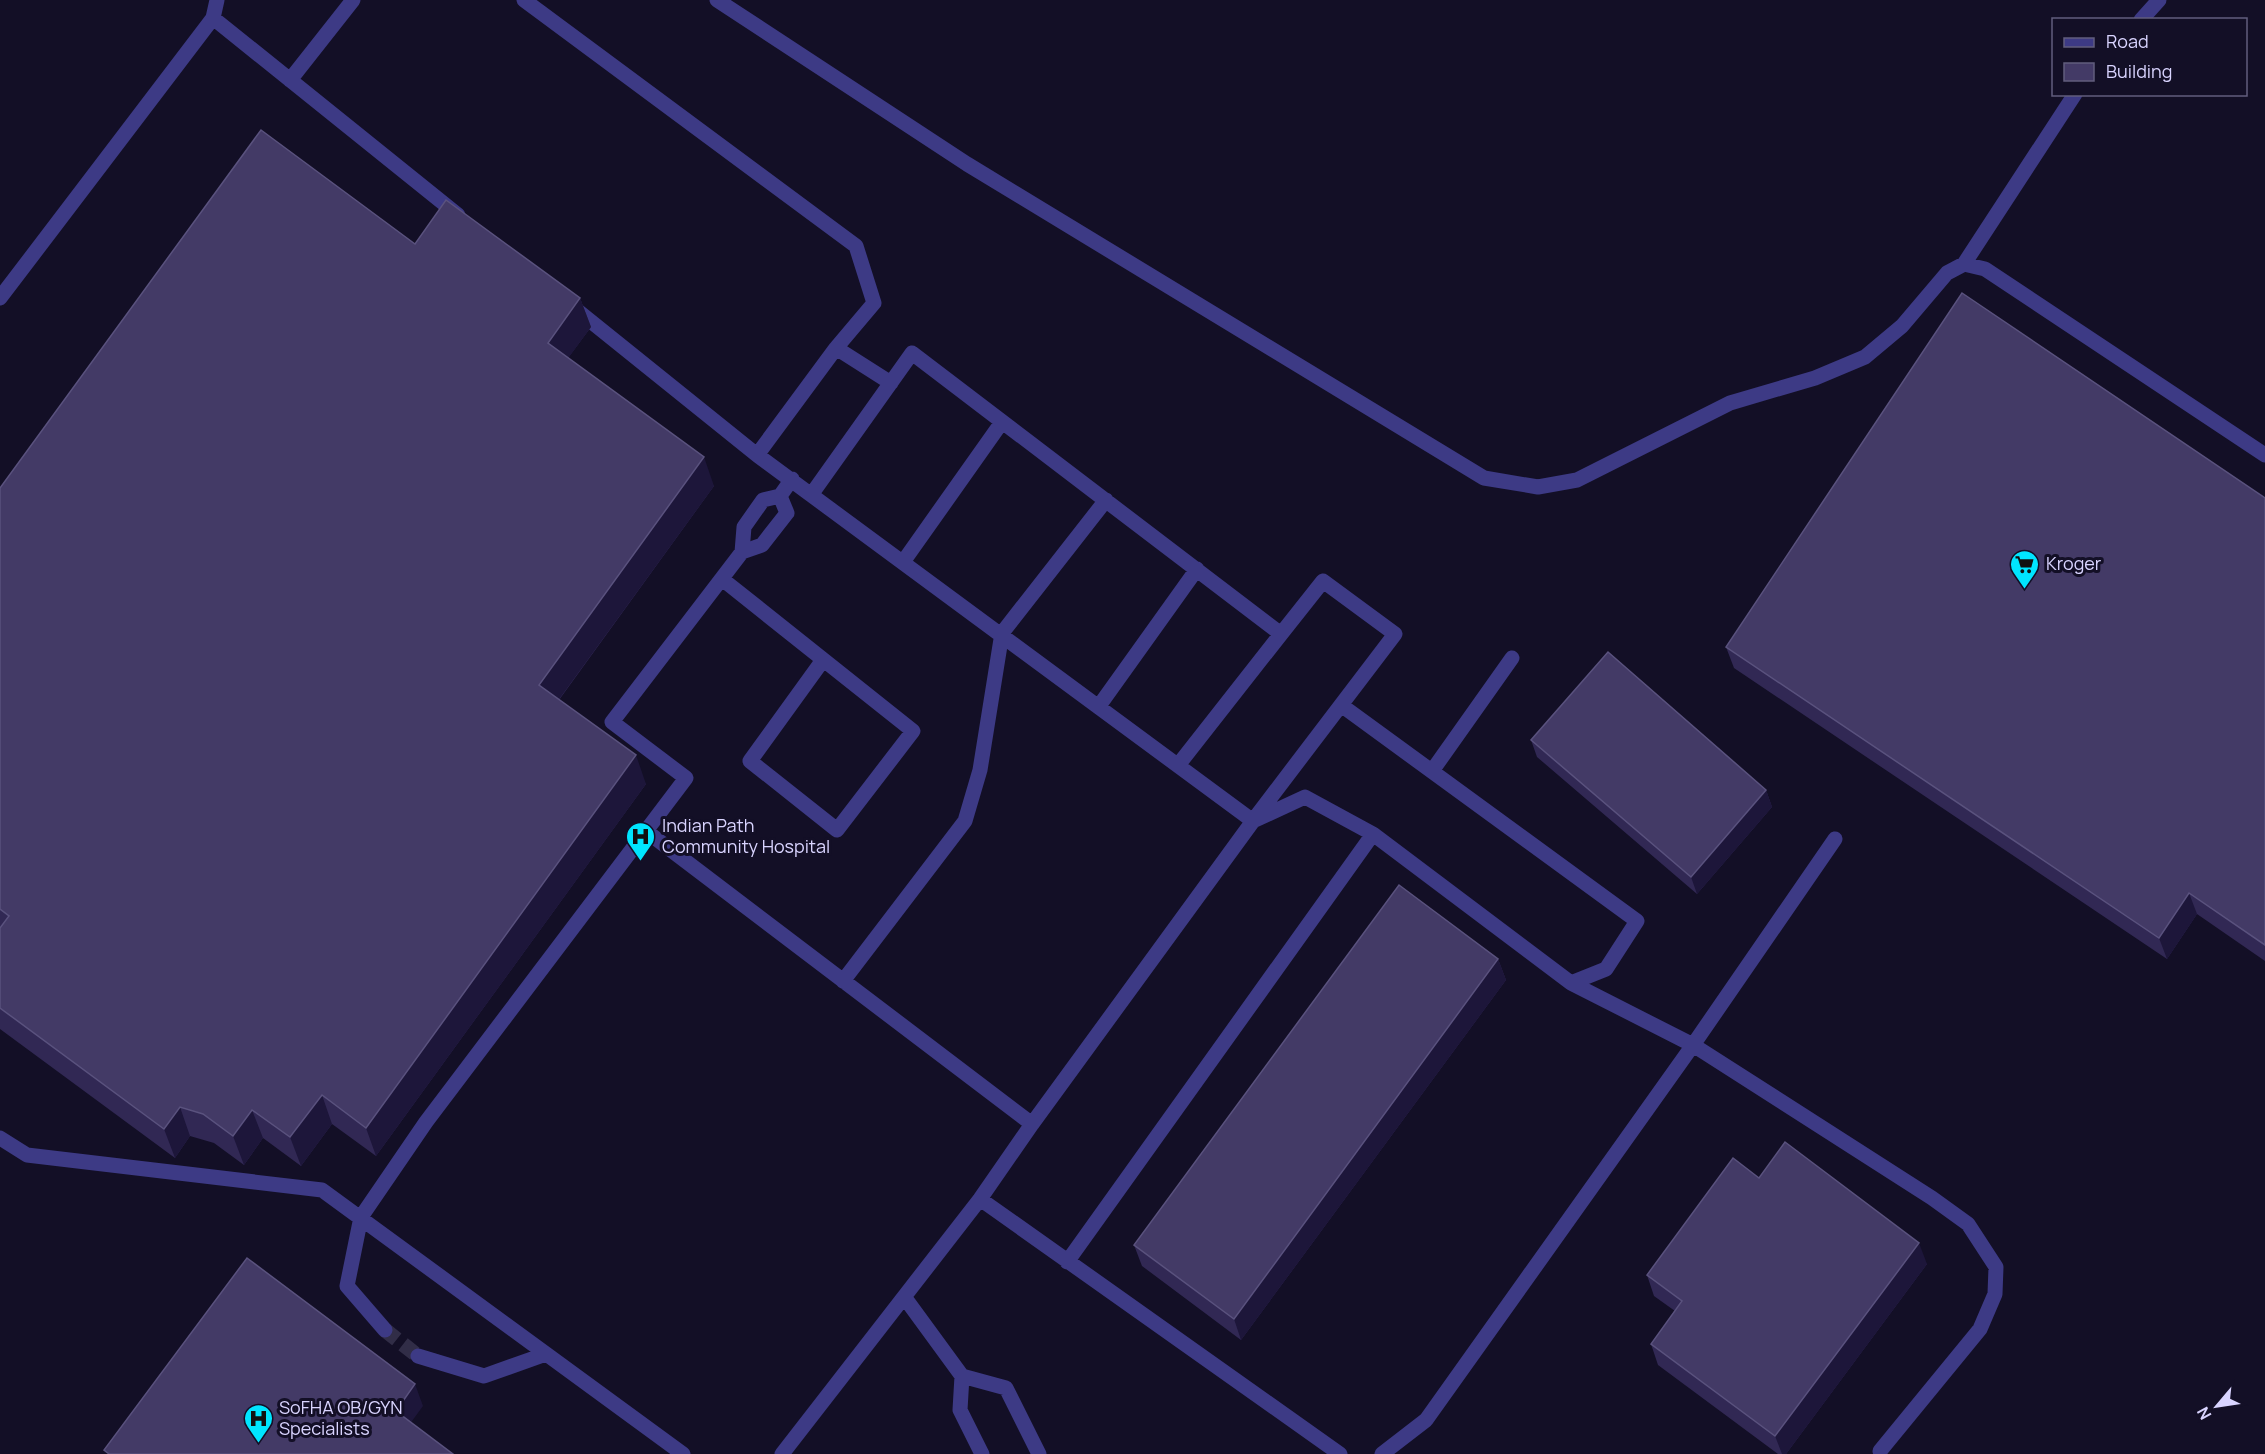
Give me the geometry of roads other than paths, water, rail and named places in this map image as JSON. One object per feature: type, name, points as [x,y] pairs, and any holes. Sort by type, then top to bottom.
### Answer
[{"type":"street","points":[[0,298],[213,18],[217,0]]},
{"type":"street","points":[[290,80],[353,0]]},
{"type":"street","points":[[524,0],[856,246],[874,303],[836,348],[757,455]]},
{"type":"street","points":[[717,0],[977,170],[1484,478],[1538,487],[1577,480],[1730,403],[1815,378],[1864,357],[1902,326],[1947,273],[1964,264],[2074,96]]},
{"type":"street","points":[[2143,18],[2159,0]]},
{"type":"street","points":[[213,18],[468,222]]},
{"type":"street","points":[[1964,264],[1985,269],[2265,455]]},
{"type":"street","points":[[561,297],[757,455],[1002,633],[1253,821]]},
{"type":"street","points":[[836,348],[891,383]]},
{"type":"street","points":[[811,495],[912,353],[1281,634]]},
{"type":"street","points":[[903,562],[1002,422]]},
{"type":"street","points":[[385,1330],[347,1286],[361,1217],[426,1122],[686,778],[612,722],[742,552],[744,527],[763,500],[780,496],[792,479]]},
{"type":"street","points":[[742,552],[762,545],[787,513],[780,496]]},
{"type":"street","points":[[843,981],[965,821],[980,770],[1002,633],[1106,500]]},
{"type":"street","points":[[1099,706],[1197,569]]},
{"type":"street","points":[[722,579],[913,731],[837,830],[750,761],[823,660]]},
{"type":"street","points":[[782,1454],[980,1199],[1253,821],[1395,634],[1323,581],[1179,764]]},
{"type":"street","points":[[1432,771],[1512,658]]},
{"type":"street","points":[[1341,705],[1637,921],[1606,969],[1571,982]]},
{"type":"street","points":[[1253,821],[1305,797],[1373,834],[1571,982],[1693,1045],[1932,1198],[1968,1224],[1996,1267],[1995,1294],[1980,1329],[1880,1451]]},
{"type":"street","points":[[646,831],[1032,1124]]},
{"type":"street","points":[[1067,1262],[1373,834]]},
{"type":"street","points":[[1382,1454],[1426,1420],[1693,1045],[1835,839]]},
{"type":"street","points":[[0,1138],[27,1155],[322,1190],[546,1354],[664,1448],[683,1454]]},
{"type":"street","points":[[980,1199],[1340,1454]]},
{"type":"street","points":[[905,1298],[962,1376],[1005,1388],[1039,1454]]},
{"type":"street","points":[[418,1356],[484,1377],[546,1354]]},
{"type":"street","points":[[962,1376],[960,1410],[982,1454]]},
{"type":"tunnel","points":[[385,1330],[418,1356]]},
{"type":"place","name":"Kroger","points":[[2025,590]]},
{"type":"place","name":"Indian Path Community Hospital","points":[[641,862]]},
{"type":"place","name":"SoFHA OB/GYN Specialists","points":[[258,1444]]}]
